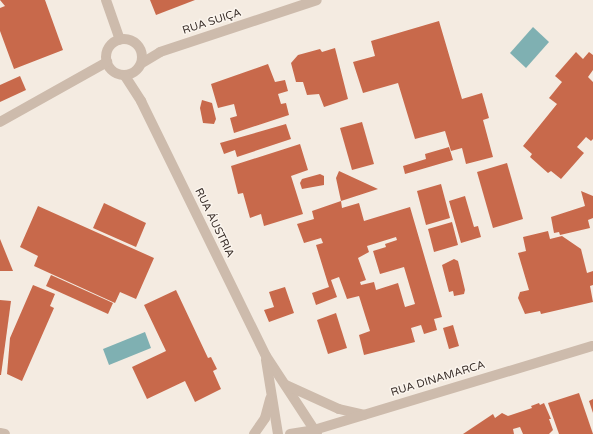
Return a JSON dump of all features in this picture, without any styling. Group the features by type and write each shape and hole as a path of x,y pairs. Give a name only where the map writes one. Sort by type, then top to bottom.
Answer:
{"street":[{"path":"106,0 120,40"},
{"name":"RUA SUIÇA","path":"142,63 160,52 317,0"},
{"path":"0,122 85,75 109,66 129,74 142,63 142,51 136,44 120,40"},
{"path":"109,66 109,48 120,40"},
{"name":"RUA SUIÇA","path":"142,51 160,52"},
{"name":"RUA ÁUSTRIA","path":"129,74 266,356 316,432"},
{"name":"RUA DINAMARCA","path":"290,434 316,432 364,415 593,346"},
{"name":"RUA ÁUSTRIA","path":"266,356 278,434"},
{"path":"285,385 339,409 364,415"},
{"path":"254,434 268,411 271,393"},
{"path":"0,433 6,434"}],"water":[{"path":"533,27 549,42 526,68 510,53"},
{"path":"145,332 151,348 109,365 103,349"}],"building":[{"path":"0,0 45,0 63,50 14,69 0,31 0,8 5,6"},
{"path":"150,0 195,0 156,15"},
{"path":"439,21 462,99 482,93 489,118 483,120 493,157 466,164 462,148 451,151 445,131 415,139 398,83 363,93 353,62 375,56 371,41"},
{"path":"335,48 348,99 324,107 319,94 307,95 303,82 296,82 291,63 298,55 320,49 322,52"},
{"path":"576,52 583,59 589,52 593,55 593,70 588,77 593,82 593,139 591,141 586,137 577,147 584,153 561,179 551,171 548,173 530,157 532,154 523,146 557,104 549,98 562,82 555,76"},
{"path":"268,64 275,82 285,80 288,91 278,94 281,104 286,103 289,115 234,133 230,118 237,116 234,104 218,108 211,84"},
{"path":"20,76 26,90 0,102 0,85"},
{"path":"202,100 212,103 216,119 214,124 203,123 200,108"},
{"path":"362,122 374,164 352,170 340,128"},
{"path":"286,124 291,139 237,157 235,150 224,154 220,143"},
{"path":"300,144 308,170 291,176 303,214 264,226 261,214 250,218 243,193 238,194 231,166"},
{"path":"449,147 453,160 405,174 403,166 426,159 425,154"},
{"path":"507,163 523,219 493,228 477,172"},
{"path":"339,171 378,189 341,201 336,178"},
{"path":"320,174 324,176 324,185 302,189 300,183 302,179"},
{"path":"441,184 450,218 426,225 417,191"},
{"path":"581,191 593,196 593,218 588,220 590,228 560,235 559,232 554,233 551,217 585,206"},
{"path":"465,196 474,227 478,226 481,237 461,243 449,201"},
{"path":"341,201 342,208 359,203 364,221 410,207 442,317 434,319 437,330 424,334 421,325 411,328 415,342 364,355 359,335 370,331 359,296 347,299 339,277 331,280 337,297 316,305 312,293 329,287 316,245 323,243 321,238 304,243 297,224 314,219 312,211","holes":["396,237 397,240 385,244 386,247 373,251 380,274 404,267 415,304 405,307 398,283 376,290 374,282 361,285 360,282 366,280 358,258 369,252 367,246"]},
{"path":"104,203 146,223 136,247 93,228"},
{"path":"38,206 154,258 136,299 120,292 115,303 34,266 38,256 20,247"},
{"path":"452,222 458,245 434,252 428,229"},
{"path":"548,231 550,239 562,236 581,249 587,273 593,271 593,285 590,286 593,302 541,314 540,311 525,314 518,298 520,292 529,290 518,253 526,251 523,237"},
{"path":"0,239 13,271 0,271"},
{"path":"454,259 458,261 465,290 464,294 454,296 453,291 449,292 442,265"},
{"path":"51,275 113,303 108,314 46,286"},
{"path":"33,285 55,294 50,306 54,308 22,381 7,374 10,338"},
{"path":"285,287 294,313 269,322 264,310 274,307 269,292"},
{"path":"176,290 208,358 211,357 217,369 213,371 221,389 195,402 185,381 147,399 132,367 166,351 144,305"},
{"path":"0,300 11,301 1,375 0,375"},
{"path":"336,313 347,348 328,354 317,320"},
{"path":"453,325 459,346 449,349 443,328"},
{"path":"579,393 593,434 559,434 548,403"},
{"path":"593,399 593,413 589,401"},
{"path":"539,403 540,405 544,403 551,419 549,419 553,430 549,434 523,434 520,427 513,429 514,434 463,434 493,414 495,418 502,413 508,416 532,408 531,406"}]}
